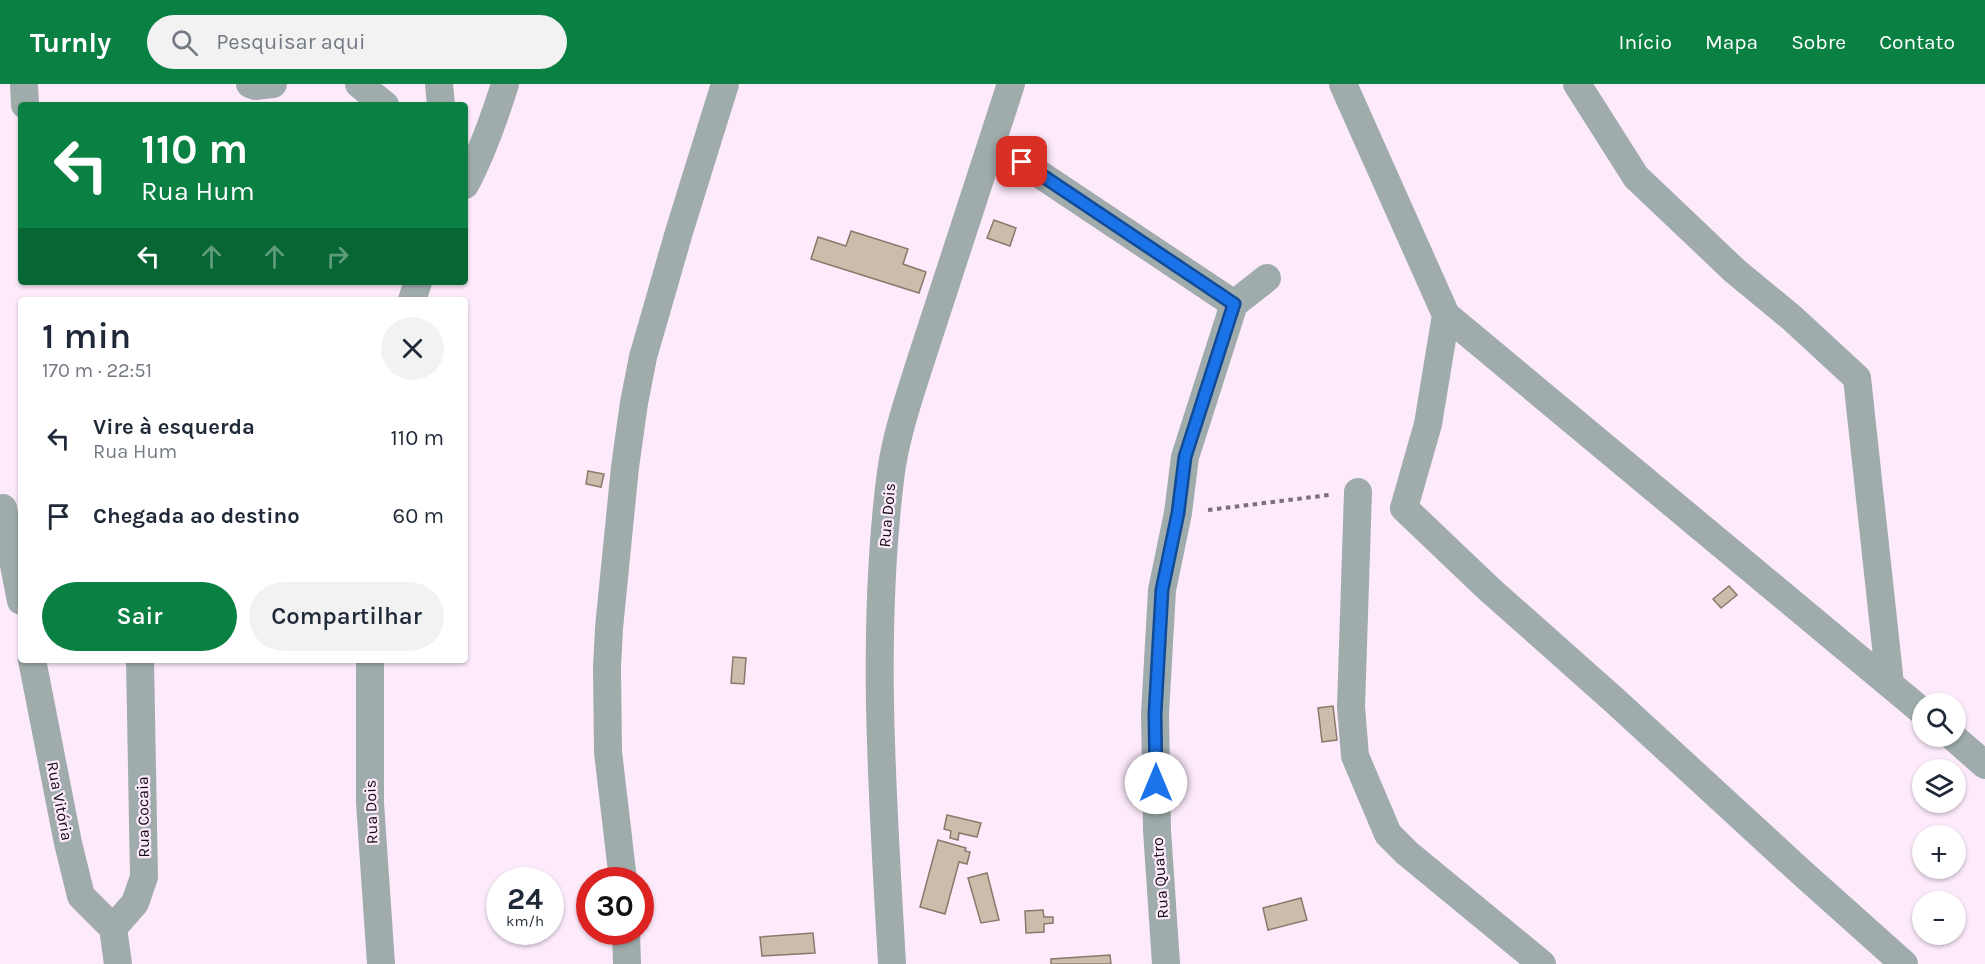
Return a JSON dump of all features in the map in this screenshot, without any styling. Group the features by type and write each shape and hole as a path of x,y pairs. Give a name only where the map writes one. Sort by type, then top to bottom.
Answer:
{"street":[{"path":"24,84 26,102"},
{"path":"250,84 255,86 273,84"},
{"path":"359,84 381,102"},
{"path":"439,84 441,102"},
{"path":"468,179 493,124 505,84"},
{"path":"621,867 608,752 607,668 610,618 633,403 646,346 725,84"},
{"name":"Rua Dois","path":"892,964 883,806 880,663 880,595 891,470 907,404 1011,84"},
{"path":"1343,84 1446,315 1912,703"},
{"path":"1577,84 1636,177 1736,272 1792,318 1857,378 1890,684"},
{"path":"993,143 1234,304 1267,278"},
{"name":"Rua Quatro","path":"1166,964 1157,830 1155,714 1162,590 1178,513 1185,457 1234,304"},
{"path":"1446,315 1428,424 1404,508 1489,589 1904,964"},
{"path":"1358,492 1351,707 1355,756 1388,834 1407,853 1542,964"},
{"path":"3,508 18,586"},
{"name":"Rua Vitória","path":"33,663 68,843 81,896 113,928"},
{"name":"Rua Cocaia","path":"113,928 135,903 144,877 140,663"},
{"name":"Rua Dois","path":"370,663 370,803 381,964"},
{"path":"1965,747 1985,765"},
{"path":"113,928 118,964"},
{"path":"626,945 627,964"}],"path":[{"path":"1178,513 1358,492"}],"building":[{"path":"994,220 1016,228 1010,246 987,238"},
{"path":"851,231 908,249 903,264 926,272 919,293 811,259 818,237 846,246"},
{"path":"588,471 604,474 601,487 586,484"},
{"path":"1729,586 1737,595 1721,608 1713,599"},
{"path":"733,657 746,658 744,684 731,683"},
{"path":"1333,706 1337,740 1322,742 1318,708"},
{"path":"947,815 981,823 977,837 959,833 958,840 950,838 951,831 944,829"},
{"path":"938,840 966,848 965,851 970,852 967,864 959,862 945,914 920,907"},
{"path":"987,873 999,920 981,923 968,878"},
{"path":"1301,898 1307,920 1268,930 1263,908"},
{"path":"1043,910 1044,917 1053,917 1053,923 1044,924 1044,932 1026,933 1025,911"},
{"path":"813,933 815,953 762,956 760,937"},
{"path":"1110,955 1111,964 1051,964 1051,959"}],"route":[{"path":"1022,162 1234,304 1185,457 1178,513 1162,590 1155,714 1156,783"}]}
